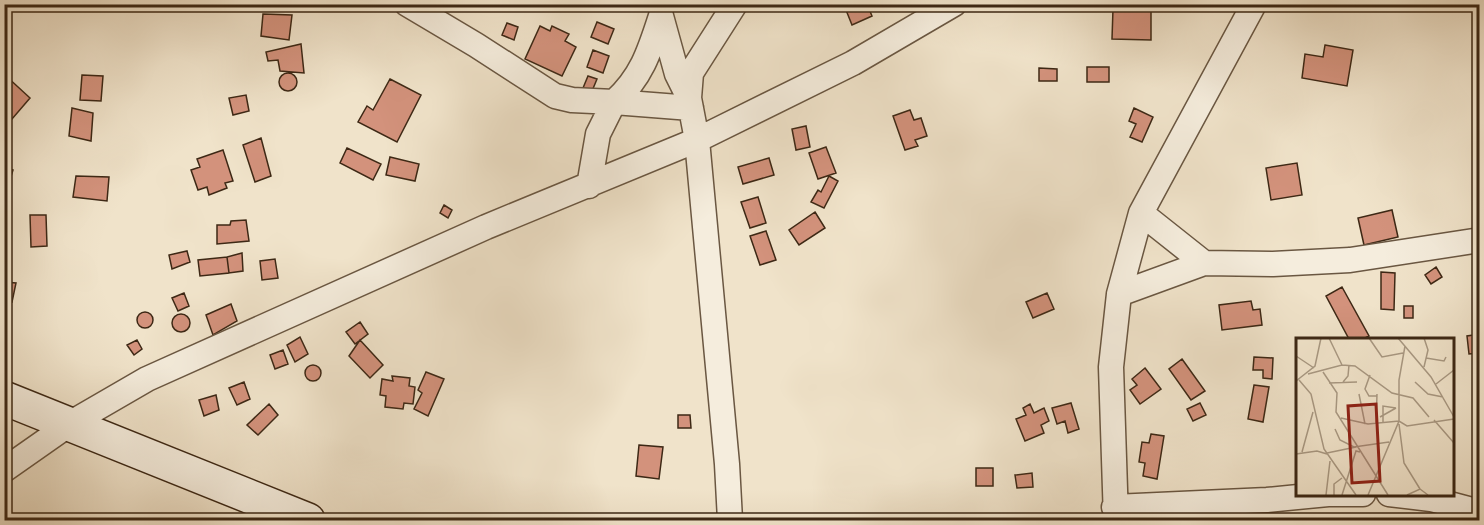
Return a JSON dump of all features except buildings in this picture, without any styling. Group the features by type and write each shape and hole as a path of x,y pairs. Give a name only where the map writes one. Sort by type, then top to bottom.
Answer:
{"street":[{"path":"407,4 555,96 572,100 690,103"},
{"path":"730,520 727,464 697,140 690,103 691,73 735,4"},
{"path":"4,470 71,423 147,379 476,232 697,140 854,63 954,4"},
{"path":"1254,4 1141,213 1119,294 1111,368 1115,514 1214,512 1267,500 1318,495"},
{"path":"589,186 598,134 614,102 630,87 639,73 651,49 661,10"},
{"path":"661,10 677,74 690,103"},
{"path":"1141,213 1204,263"},
{"path":"1119,294 1204,263 1273,264 1350,260 1479,240"},
{"path":"4,398 308,520"},
{"path":"1397,495 1431,499 1479,512"}]}
